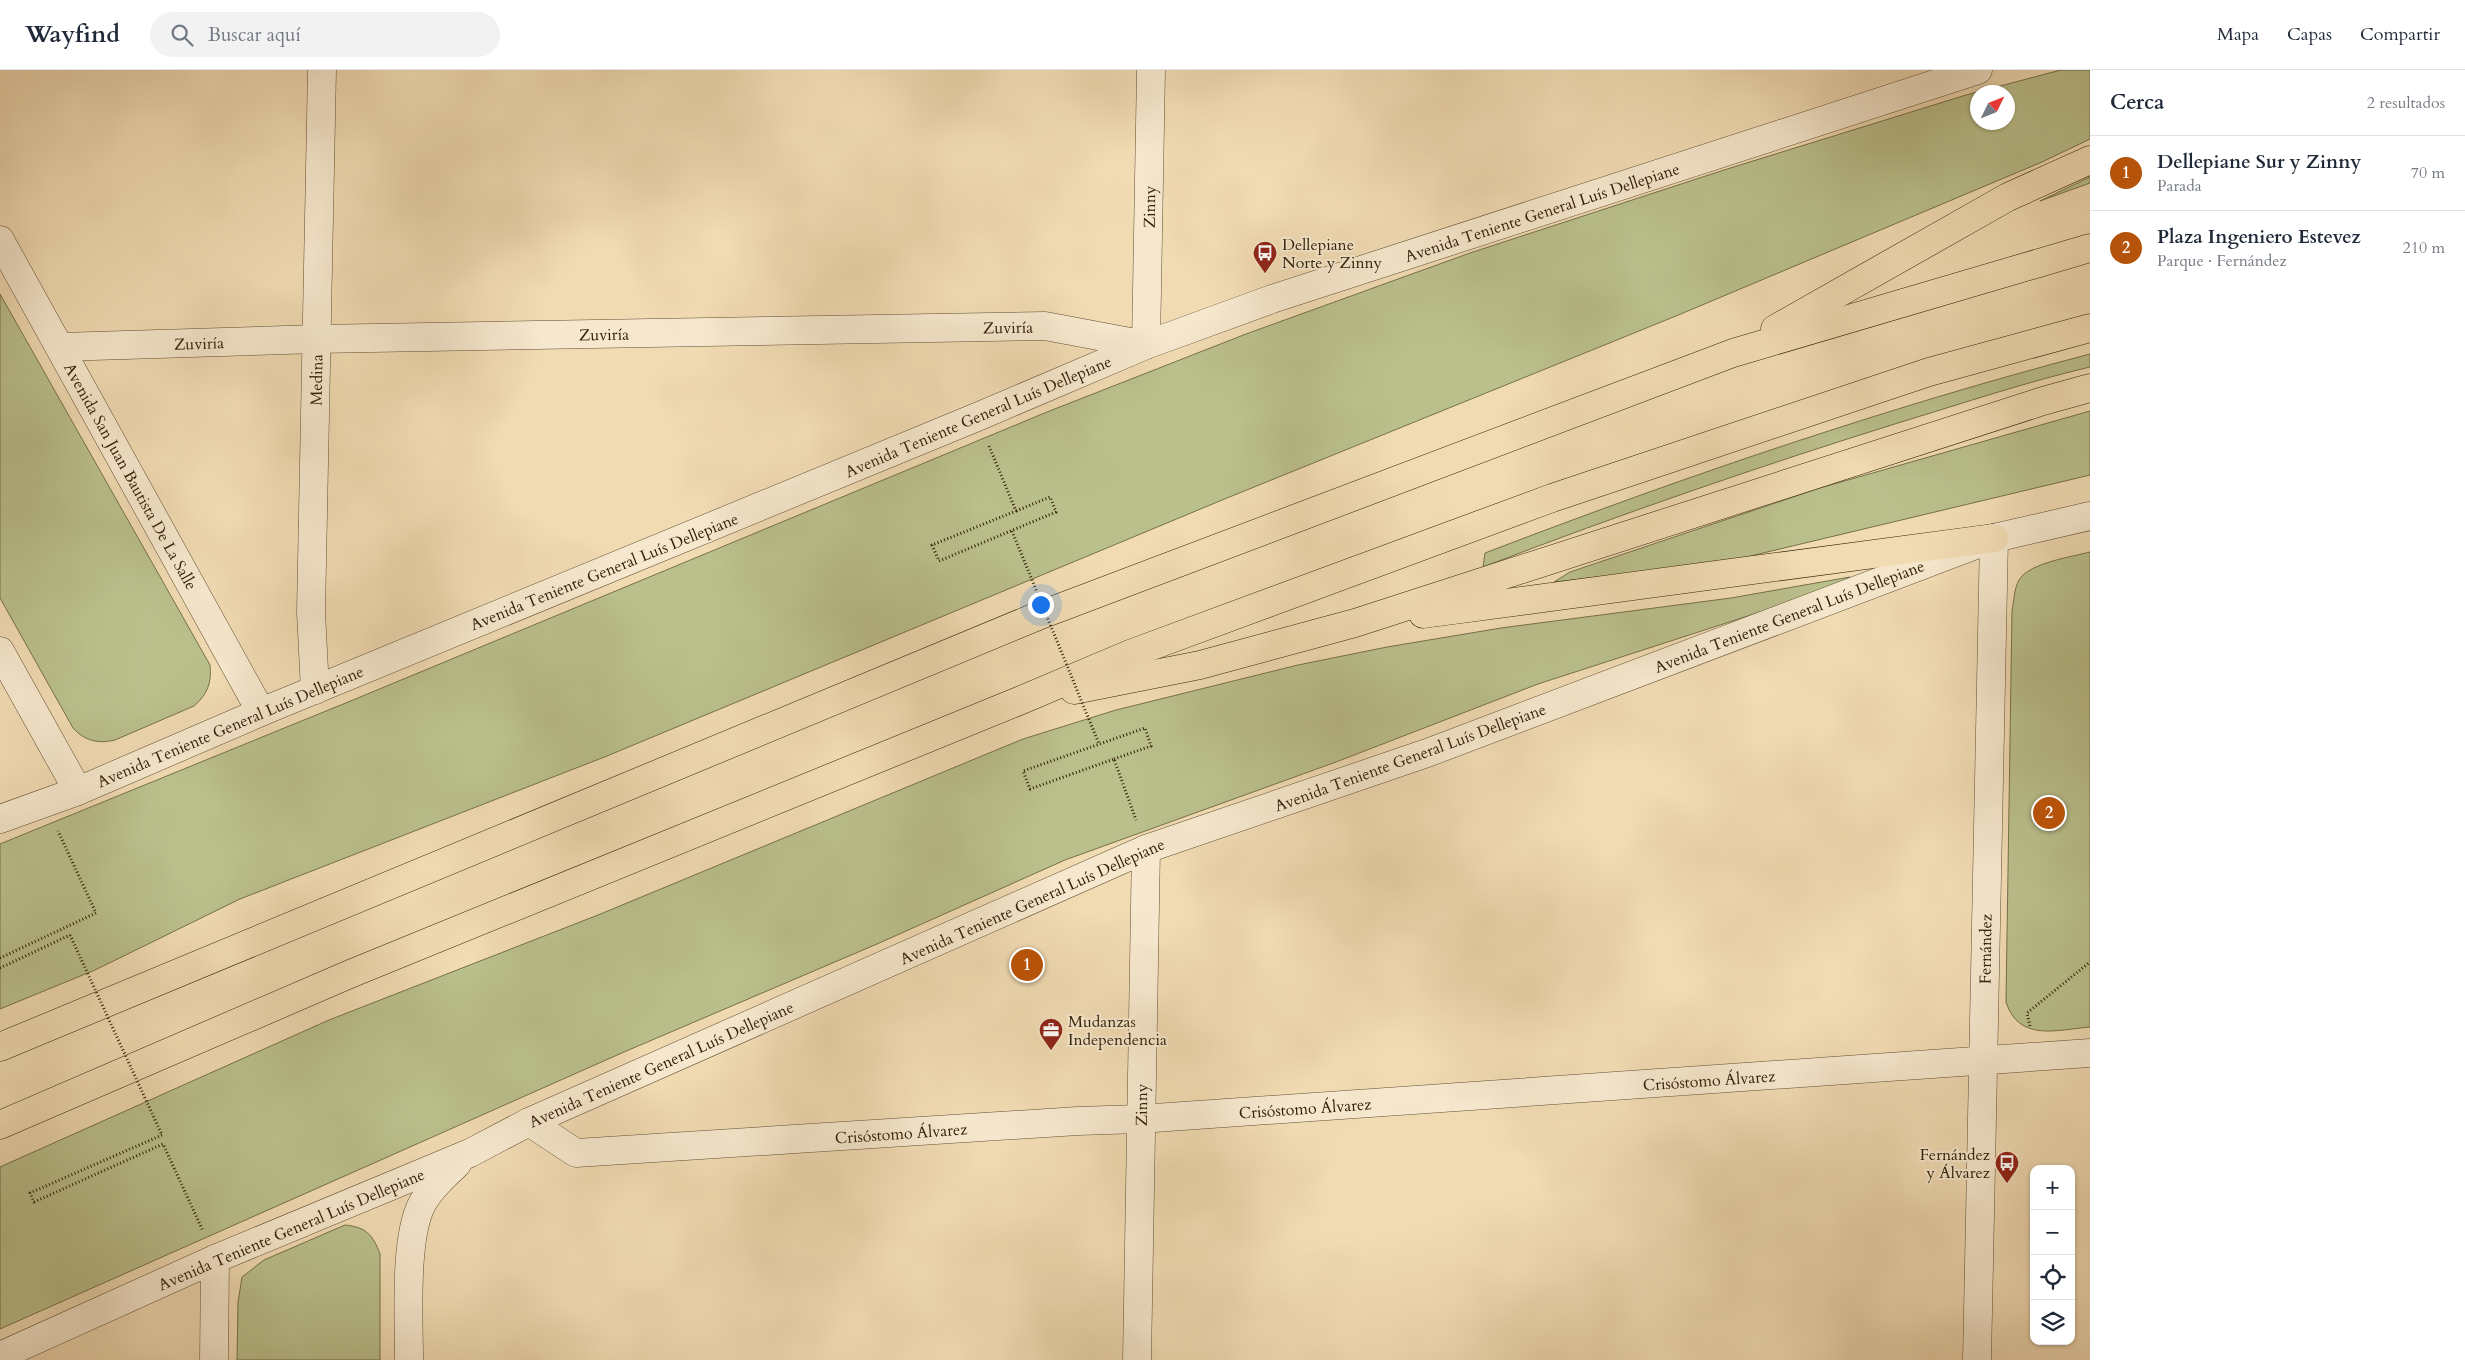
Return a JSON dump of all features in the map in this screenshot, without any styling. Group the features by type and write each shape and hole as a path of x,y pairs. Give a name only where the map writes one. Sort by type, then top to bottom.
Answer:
{"highway":[{"path":"1732,353 2008,197 2090,160"},
{"path":"0,1047 1038,616 1732,353 2090,248"},
{"path":"0,1125 350,974 1130,654 1552,498 1929,372 2090,328"},
{"path":"1019,701 1200,665 1355,623 2005,413 2090,388"},
{"path":"1355,623 1994,538"}],"street":[{"name":"Medina","path":"314,690 311,612 322,70"},
{"name":"Zinny","path":"1146,344 1151,70"},
{"name":"Avenida Teniente General Luís Dellepiane","path":"0,820 44,802 78,791 314,690 977,418 1146,344 1282,296 1978,70"},
{"name":"Avenida San Juan Bautista De La Salle","path":"0,240 261,712"},
{"name":"Zuviría","path":"60,347 317,339 1045,326 1146,344"},
{"name":"Avenida Teniente General Luís Dellepiane","path":"0,1356 215,1259 470,1153 529,1122 1146,849 1427,753 1994,538 2090,516"},
{"name":"Fernández","path":"1978,1360 1982,1061 1994,538"},
{"path":"0,651 78,791"},
{"name":"Zinny","path":"1137,1360 1146,849"},
{"name":"Crisóstomo Álvarez","path":"529,1122 576,1153 1078,1121 1140,1120 2090,1053"},
{"path":"409,1360 409,1276 414,1226 422,1205 434,1187 470,1153"},
{"path":"214,1360 215,1259"}],"path":[{"path":"977,418 1016,511"},
{"path":"1050,497 1056,512 939,561 932,545 1016,511 1050,497"},
{"path":"1012,531 1099,744"},
{"path":"1145,728 1151,746 1030,789 1023,771 1099,744 1145,728"},
{"path":"1114,759 1146,849"},
{"path":"0,958 96,913 44,802"},
{"path":"0,968 70,935 162,1135 30,1194 34,1202 163,1144 215,1259"},
{"path":"2036,1056 2027,1013 2090,962"}],"green space":[{"path":"2061,70 2090,70 2090,139 2042,162 1676,316 1227,498 607,756 240,899 95,970 0,1009 0,844 353,700 1047,412 1246,334 1470,253 1724,170 1970,94 1970,130 2015,130 2015,85 2004,85"},
{"path":"2090,177 2090,183 2040,201"},
{"path":"0,294 210,665 208,688 194,706 115,740 103,742 87,739 73,728 0,598"},
{"path":"2090,354 2090,367 1995,393 1796,456 1639,509 1483,567 1485,553 1634,497 1785,445 1937,397"},
{"path":"2090,411 2090,475 1717,564 1554,582 1570,572 1820,488"},
{"path":"2090,552 2090,1027 2040,1031 2020,1023 2012,1015 2006,1002 2012,611 2016,587 2024,574 2041,565"},
{"path":"1850,577 1831,589 1538,684 1336,762 1065,860 877,944 624,1052 0,1329 0,1167 329,1020 598,915 1023,739 1116,710 1298,665 1387,647 1501,628 1731,598"},
{"path":"345,1225 368,1233 375,1242 380,1254 380,1360 237,1360 238,1302 242,1277 264,1260"}],"place":[{"name":"Dellepiane Norte y Zinny","path":"1265,274"},
{"name":"Plaza Ingeniero Estevez","path":"2049,813"},
{"name":"Dellepiane Sur y Zinny","path":"1027,965"},
{"name":"Mudanzas Independencia","path":"1051,1051"},
{"name":"Fernández y Álvarez","path":"2007,1184"}]}
